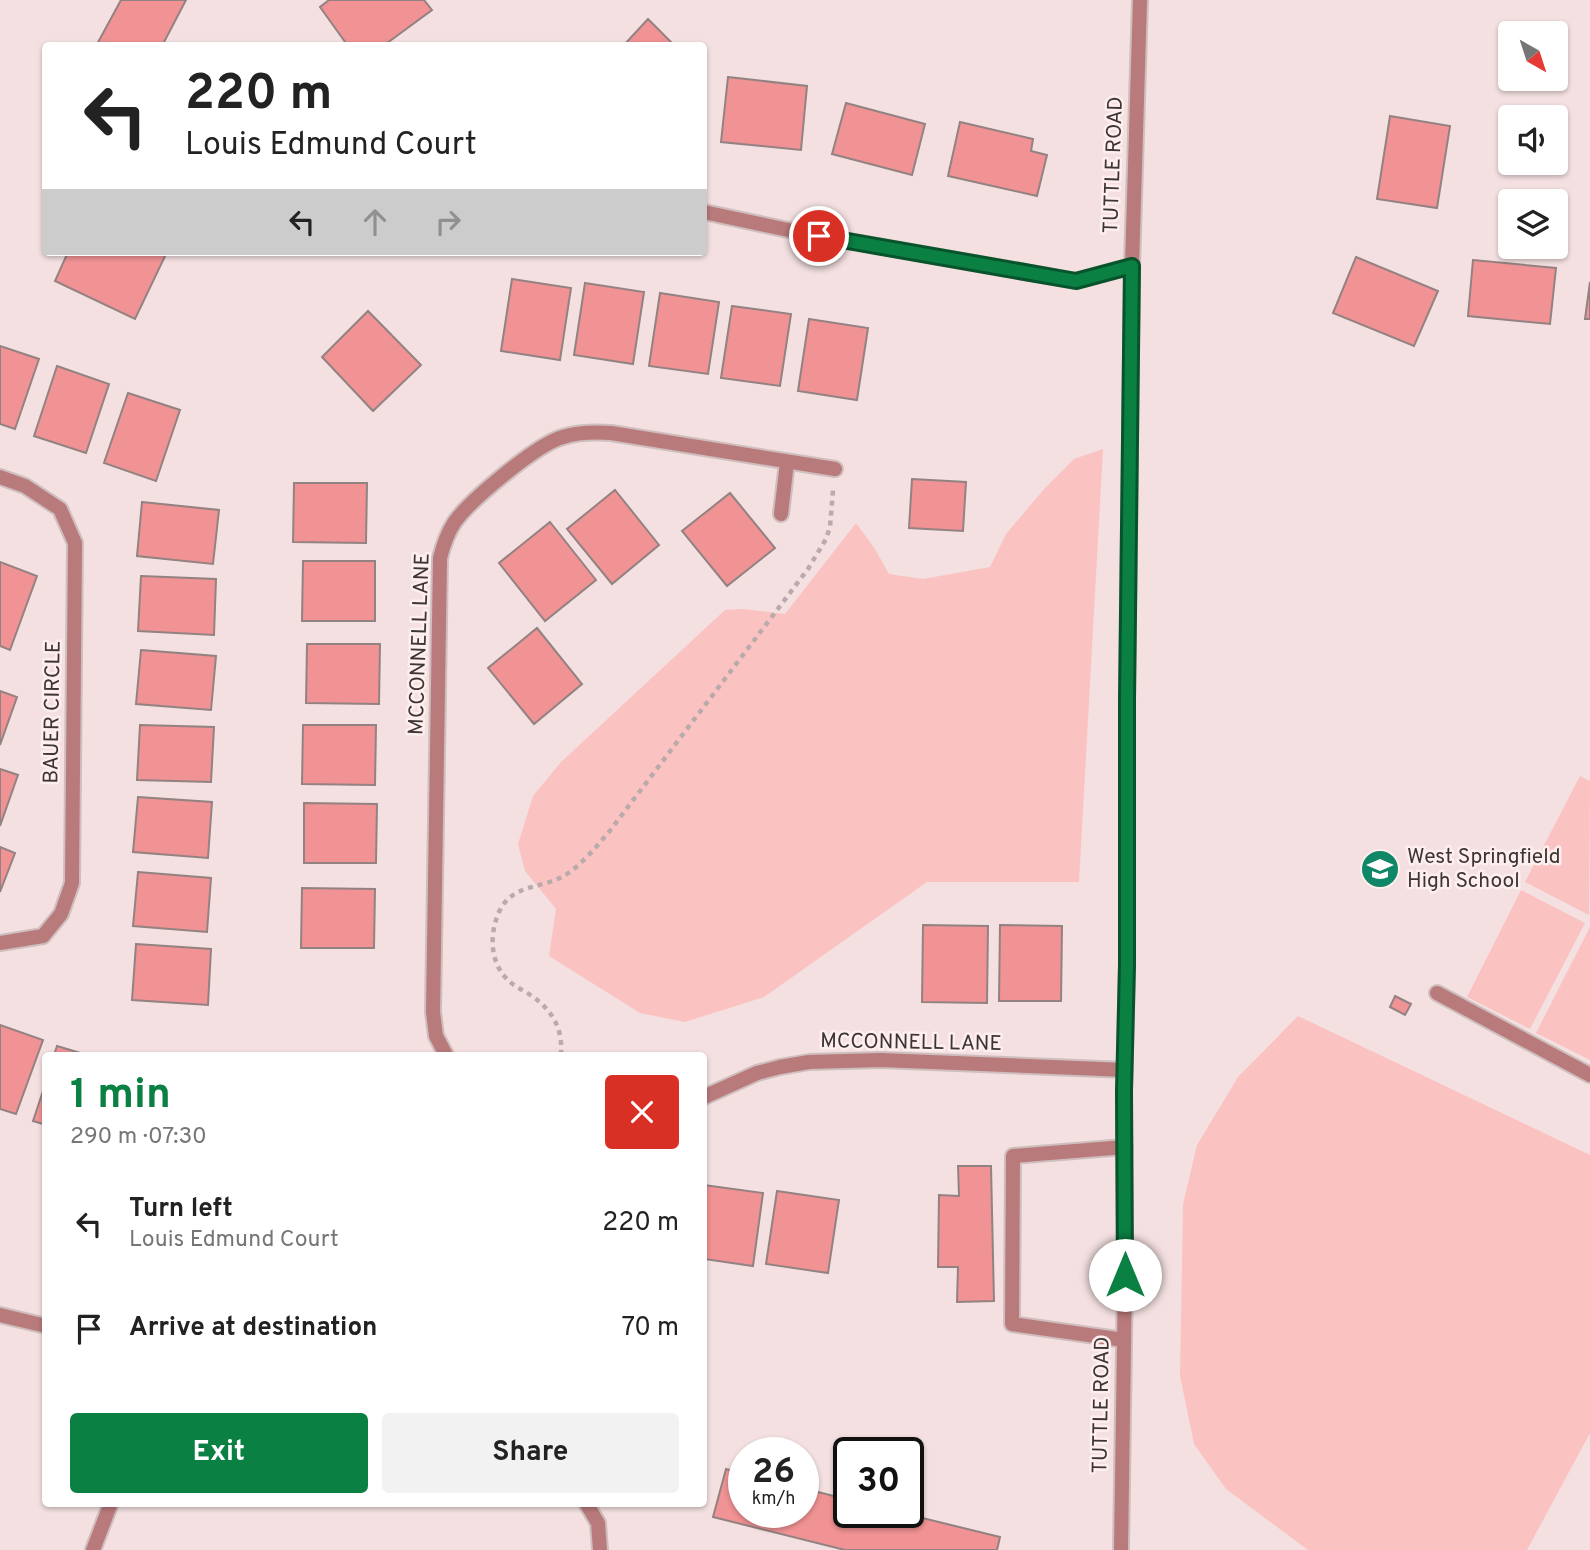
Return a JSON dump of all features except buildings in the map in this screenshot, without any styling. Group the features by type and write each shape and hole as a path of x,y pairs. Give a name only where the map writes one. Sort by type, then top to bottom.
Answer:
{"street":[{"name":"TUTTLE ROAD","path":"1121,1550 1132,266 1140,0"},
{"path":"707,213 793,231 1076,281 1132,266"},
{"name":"MCCONNELL LANE","path":"444,1052 436,1035 433,1013 439,599 440,558 454,523 478,498 535,451 549,442 580,433 611,433 835,469"},
{"path":"781,514 787,462"},
{"name":"BAUER CIRCLE","path":"0,477 25,486 60,509 75,542 72,883 61,915 43,936 0,943"},
{"path":"1437,993 1590,1075"},
{"name":"MCCONNELL LANE","path":"707,1096 757,1073 809,1062 881,1060 1125,1070"},
{"path":"1124,1340 1012,1324 1012,1310 1013,1156 1125,1147"},
{"path":"0,1315 42,1325"},
{"path":"93,1550 109,1507"},
{"path":"588,1507 598,1523 600,1550"}],"path":[{"path":"561,1052 560,1032 552,1015 500,970 492,944 497,917 509,898 517,892 558,879 598,846 808,569 830,527 835,469"}],"shaded area":[{"path":"1103,449 1079,882 927,882 764,997 685,1022 640,1013 549,956 556,909 525,871 518,844 533,796 561,762 725,610 743,609 785,614 856,523 889,574 923,579 990,567 1006,534 1045,488 1074,459"},
{"path":"1580,776 1590,781 1589,915 1525,882"},
{"path":"1521,890 1585,923 1530,1029 1467,997"},
{"path":"1590,927 1590,1060 1536,1033"},
{"path":"1298,1016 1590,1155 1590,1433 1527,1550 1308,1550 1226,1489 1194,1444 1180,1376 1183,1204 1197,1145 1238,1077"}],"place":[{"name":"West Springfield High School","path":"1380,869"}],"route":[{"path":"819,236 1076,281 1132,266 1124,1091 1125,1275"}]}
